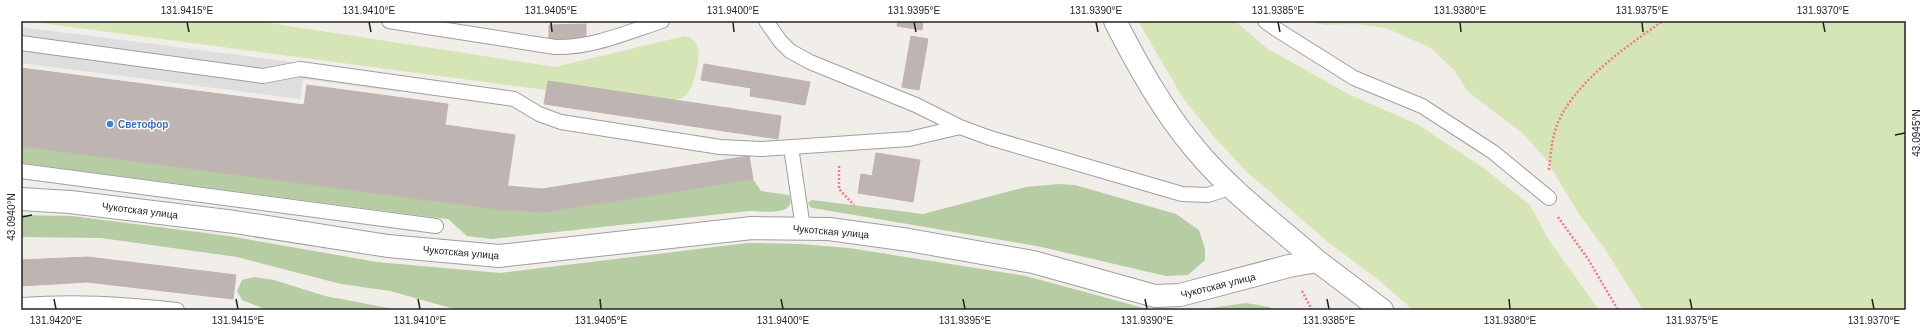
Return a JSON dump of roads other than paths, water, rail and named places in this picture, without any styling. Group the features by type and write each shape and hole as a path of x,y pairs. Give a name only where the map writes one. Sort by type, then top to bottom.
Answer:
{"street":[{"path":"1115,21 1166,112 1196,151 1232,187 1318,261 1377,308"},
{"name":"Чукотская улица","path":"21,199 70,202 235,222 388,246 499,256 752,228 803,228 849,231 910,240 1033,262 1155,296 1180,295 1289,266 1318,261"}],"lane":[{"path":"388,21 556,47 572,47 601,41 662,21"},
{"path":"766,21 790,52 916,105 960,127 990,138 1182,194 1208,195 1232,187"},
{"path":"1266,21 1276,29 1354,78 1422,106 1493,152 1549,198"},
{"path":"21,43 263,76 300,69 514,99 539,114 561,122 713,146 761,150 909,139 960,127"},
{"path":"791,147 803,228"},
{"path":"21,171 436,226"},
{"path":"21,305 60,302 108,303 177,310"}],"place":[{"name":"Светофор","path":"110,124"}]}
